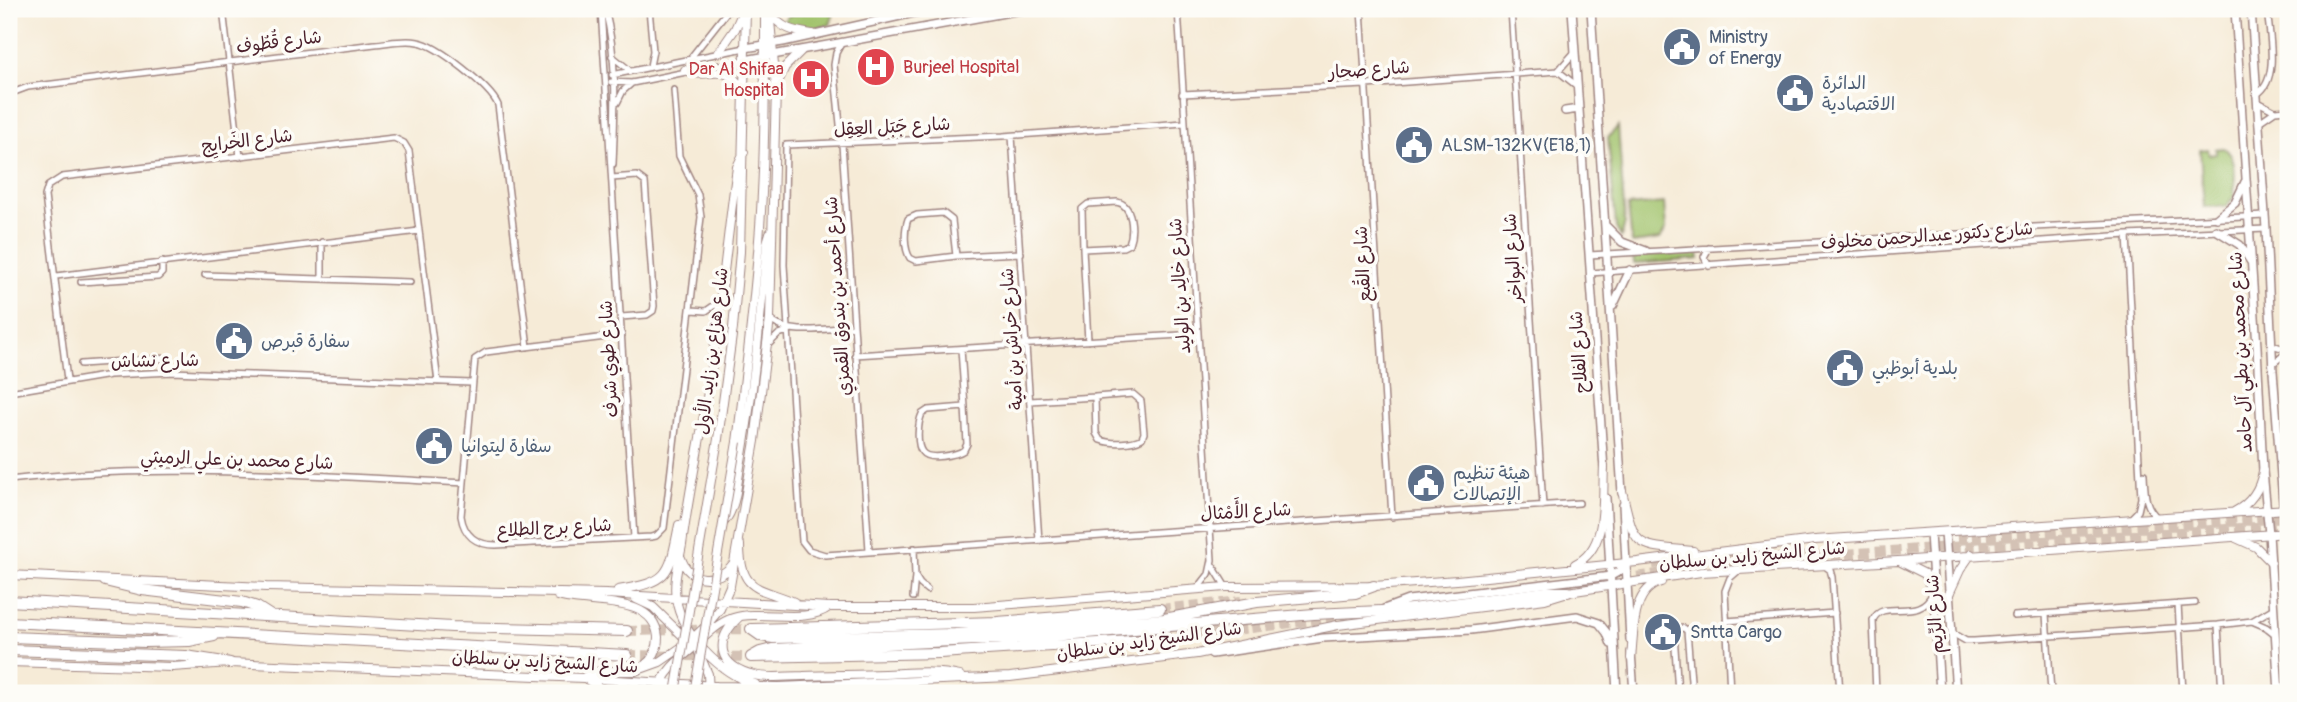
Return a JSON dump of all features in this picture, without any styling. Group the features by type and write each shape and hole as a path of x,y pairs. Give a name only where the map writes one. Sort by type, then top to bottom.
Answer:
{"highway":[{"path":"105,580 142,590 242,602 271,616"},
{"name":"شارع الشيخ زايد بن سلطان","path":"1160,608 997,622 751,629 761,636 774,638 955,634 1164,619 1257,602 1355,593 1374,586"},
{"path":"1382,611 1546,592 1568,592"},
{"name":"شارع الشيخ زايد بن سلطان","path":"9,601 452,626 627,631"},
{"name":"شارع الشيخ زايد بن سلطان","path":"1162,639 954,652 751,657 772,649 1040,637 1294,615 1382,611"},
{"name":"شارع الشيخ زايد بن سلطان","path":"9,622 627,655"},
{"path":"9,637 167,642 200,639 220,633"},
{"path":"9,650 186,656 230,663"}],"main road":[{"name":"شارع هزاع بن زايد الأول","path":"675,693 718,439 733,328 740,252 744,152 745,9"},
{"path":"719,52 745,9"},
{"path":"746,48 932,9"},
{"path":"745,60 1027,9"},
{"name":"شارع الفلاح","path":"1572,9 1618,693"},
{"name":"شارع الفلاح","path":"1591,9 1634,693"},
{"name":"شارع محمد بن بطي آل حامد","path":"2235,9 2279,693"},
{"name":"شارع محمد بن بطي آل حامد","path":"2251,9 2288,567"},
{"path":"768,10 790,31 813,33"},
{"path":"657,693 660,683 725,600 730,586 755,441 770,318 776,88 774,56 769,44 768,10"},
{"name":"شارع هزاع بن زايد الأول","path":"694,693 740,442 762,196 764,57 769,44"},
{"path":"776,88 785,67 801,51"},
{"path":"685,71 697,74 723,72 736,80 744,91"},
{"path":"1565,111 1579,109"},
{"path":"2243,126 2259,124"},
{"path":"709,690 705,665 676,598 688,499 706,404 737,167 744,152"},
{"path":"2217,218 2235,203 2246,178"},
{"path":"1606,226 1622,242 1646,251"},
{"path":"740,442 756,361 767,243 772,228"},
{"path":"2216,230 2240,245 2252,265"},
{"path":"1611,314 1616,296 1630,270"},
{"path":"1566,568 1583,560 1597,543 1604,466"},
{"path":"2231,513 2252,499 2259,487 2263,471"},
{"path":"2282,476 2288,486"},
{"path":"1622,491 1631,526 1639,542 1658,548 1706,552"},
{"path":"606,594 650,584 662,577 672,559 688,499"},
{"name":"شارع الشيخ زايد بن سلطان","path":"9,575 266,587 606,594 829,607 974,607 1226,587 1374,586 1457,580 1815,540 2286,509"},
{"path":"741,523 741,563 748,580 764,593 800,605"},
{"name":"شارع الرِّيم","path":"1945,532 1956,693"},
{"name":"شارع الرِّيم","path":"1930,533 1940,693"},
{"name":"شارع الشيخ زايد بن سلطان","path":"9,662 172,667 230,663 583,678 660,683 709,690 1010,677 1197,654 1318,628 1545,599 1568,592 1701,572 1898,561 2287,533"},
{"path":"2233,537 2256,547 2271,562"},
{"path":"1950,594 1960,570 1971,554"},
{"path":"680,555 688,571 703,579 721,576 733,563"},
{"path":"1898,561 1925,574 1933,592"},
{"path":"1382,611 1408,600 1611,576 1620,571 1626,563"},
{"path":"1631,658 1636,615 1644,591 1655,584 1701,572"},
{"path":"1932,579 1941,574 1948,579"},
{"path":"550,593 575,601 632,606 646,614 657,631 656,648 648,663 635,671"},
{"path":"606,594 649,604 733,676 755,684 779,687"},
{"path":"583,678 600,671 635,671 660,662 719,625 739,617 811,615 829,607"},
{"path":"1197,654 1241,652 1323,638 1478,629 1577,616 1595,621 1605,629 1615,662"},
{"path":"739,617 722,638 723,652 736,667 753,675 942,672 974,678"},
{"path":"583,678 608,693"},
{"path":"760,693 779,687"}],"street":[{"path":"223,9 240,156"},
{"name":"شارع طوي شرف","path":"603,9 614,83 612,178"},
{"name":"شارع طوي شرف","path":"603,9 634,538"},
{"path":"649,9 653,51 650,66"},
{"path":"689,58 704,44 729,9"},
{"name":"شارع خالِد بن الوليد","path":"1178,9 1209,527 1215,572 1226,587"},
{"name":"شارع القُبع","path":"1361,9 1392,517"},
{"name":"شارع البواخر","path":"1511,9 1543,506"},
{"path":"2267,9 2272,73 2266,88 2257,98 2274,111"},
{"name":"شارع قُطُوف","path":"9,93 28,87 374,44 416,41 432,47 486,88 499,110 527,347"},
{"name":"شارع أحمد بن بندوق القمزي","path":"842,42 834,65 842,144 869,550"},
{"path":"745,60 632,83 606,80 613,74 746,48"},
{"path":"653,51 666,63"},
{"path":"1575,52 1558,71 1577,86"},
{"path":"612,56 620,65 631,70"},
{"name":"شارع صحار","path":"1182,94 1366,85 1558,71"},
{"path":"615,106 623,90 632,83"},
{"name":"شارع برج الطلاع","path":"622,335 481,353 473,364 464,483 463,525 472,539 479,543 496,545 634,538 656,536 664,528 701,217 698,195 680,156 674,90"},
{"path":"2259,124 2274,111 2288,110"},
{"name":"شارع جَبَل العِقِل","path":"790,330 784,265 786,145 1012,136 1184,123"},
{"name":"شارع خراش بن أمية","path":"1012,136 1039,541"},
{"name":"شارع الخَرايِج","path":"67,380 45,196 48,186 62,177 389,139 399,140 410,151 438,382"},
{"path":"612,178 637,176 645,182 654,306 649,314 621,317"},
{"path":"1083,249 1123,247 1129,244 1132,229 1127,205 1118,202 1085,206 1081,213 1088,341"},
{"path":"956,256 953,223 949,215 917,215 908,219 907,249 910,258 916,261 1021,253"},
{"name":"شارع دكتور عبدالرحمن مخلوف","path":"1588,256 2265,216"},
{"name":"شارع دكتور عبدالرحمن مخلوف","path":"1590,273 2127,235 2266,229"},
{"path":"56,276 419,230"},
{"path":"2127,235 2141,498 2138,510 2129,519"},
{"path":"322,242 322,279"},
{"path":"1709,266 1704,255 1712,247"},
{"path":"81,282 158,277 162,273 162,262"},
{"path":"107,280 108,269"},
{"path":"205,275 410,282"},
{"path":"692,310 706,311 719,302"},
{"path":"706,311 717,326"},
{"path":"770,318 776,325 790,330 853,327"},
{"path":"767,347 774,338 790,330"},
{"name":"شارع الأَمْثال","path":"790,330 802,541 808,550 819,555 1579,503"},
{"path":"855,355 1197,334"},
{"path":"2272,345 2288,351 2273,364"},
{"path":"961,349 965,407 967,444 964,450 956,454 923,454 920,449 919,425 922,414 928,410 965,407"},
{"path":"82,364 169,358"},
{"path":"124,361 125,374"},
{"name":"شارع نشاش","path":"9,391 67,380 172,372 471,383"},
{"path":"1031,401 1133,394 1139,398 1144,429 1142,438 1134,442 1100,440 1094,397"},
{"name":"شارع محمد بن علي الرميثي","path":"9,480 52,474 135,471 464,483"},
{"path":"2144,474 2148,507 2158,518"},
{"path":"913,597 914,548"},
{"path":"1195,589 1209,575 1212,561"},
{"path":"1823,564 1831,573 1840,693"},
{"path":"1730,693 1725,606 1727,584 1740,569"},
{"path":"915,576 927,590"},
{"path":"1876,693 1874,617 1881,611 1920,608 1933,592"},
{"path":"2014,616 2195,603"},
{"path":"2178,604 2183,693"},
{"path":"1952,633 1966,641 2218,625 2252,621 2274,608"},
{"path":"1726,621 1835,613"},
{"path":"2046,614 2051,693"},
{"path":"2252,621 2275,634"},
{"path":"2218,625 2222,693"},
{"path":"1678,693 1674,631 1684,628 1687,631 1692,693"},
{"path":"1953,652 1966,641"}],"green space":[{"path":"835,9 830,25 804,31 782,23 789,15"},
{"path":"1618,126 1625,223 1621,237 1616,228 1608,138"},
{"path":"2224,148 2229,152 2234,164 2234,197 2226,206 2204,207 2200,150 2208,149 2209,155 2216,154 2216,149"},
{"path":"1664,203 1666,229 1660,239 1632,243 1628,206"},
{"path":"1698,253 1699,259 1634,264 1633,255"}],"tunnel":[{"path":"1957,540 2288,518"},
{"path":"1548,589 1766,559 2288,525"},
{"path":"1653,564 1764,553"},
{"path":"1160,609 1241,601"},
{"path":"1162,639 1349,616"},
{"path":"627,631 751,629"},
{"path":"627,655 751,657"}],"place":[{"name":"Ministry of Energy","path":"1682,47"},
{"name":"Burjeel Hospital","path":"876,67"},
{"name":"Dar Al Shifaa Hospital","path":"811,79"},
{"name":"الدائرة الاقتصادية","path":"1795,93"},
{"name":"ALSM-132KV(E18,1)","path":"1414,145"},
{"name":"سفارة قبرص","path":"234,341"},
{"name":"بلدية أبوظبي","path":"1845,368"},
{"name":"سفارة ليتوانيا","path":"434,446"},
{"name":"هيئة تنظيم الإتصالات","path":"1426,483"},
{"name":"Sntta Cargo","path":"1663,632"}]}
